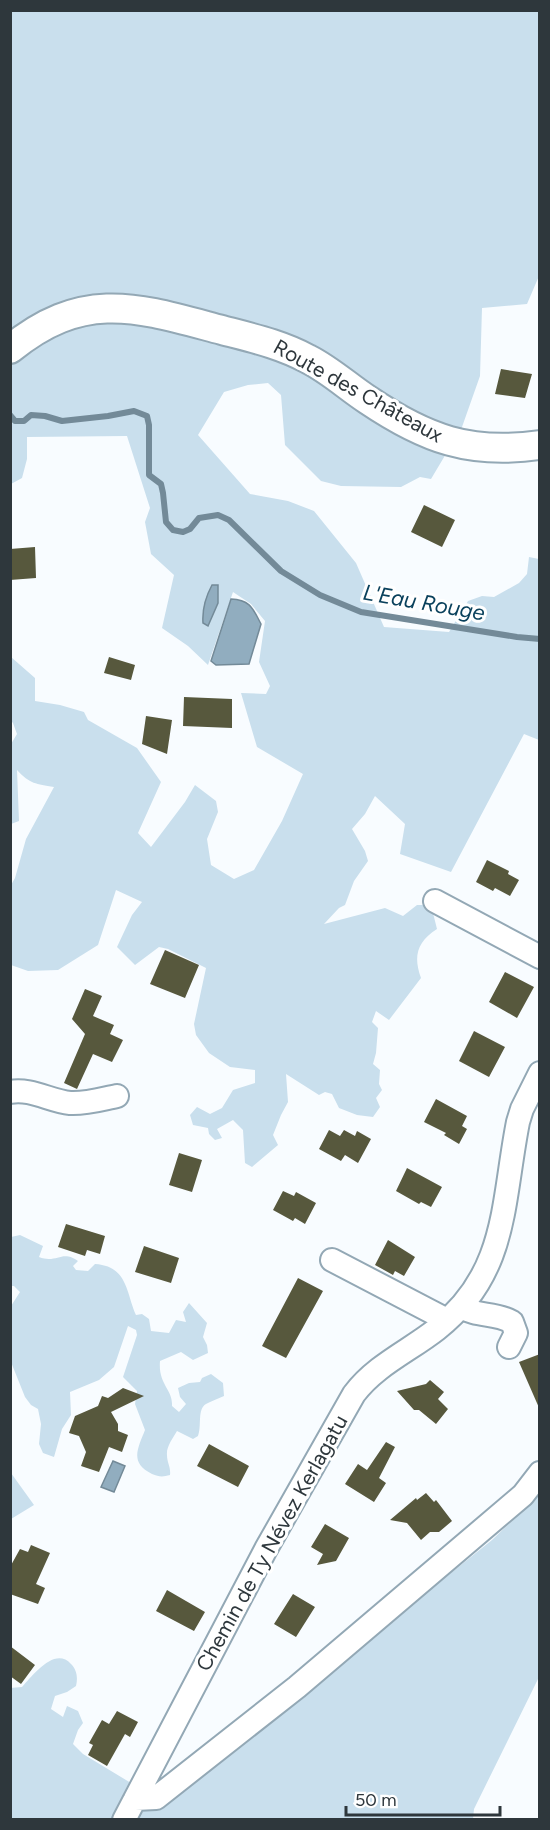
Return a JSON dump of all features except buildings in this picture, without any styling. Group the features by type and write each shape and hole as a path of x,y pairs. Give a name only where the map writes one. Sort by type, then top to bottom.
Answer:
{"street":[{"name":"Route des Châteaux","path":"10,349 41,328 80,312 114,307 135,309 178,318 284,347 323,368 392,415 441,440 492,449 540,445"},
{"path":"435,901 540,957"},
{"name":"Chemin de Ty Névez Kerlagatu","path":"124,1820 266,1549 354,1394 379,1368 424,1338 454,1314 481,1279 495,1251 502,1223 518,1122 540,1073"},
{"path":"10,1092 23,1091 71,1103 117,1096"},
{"path":"332,1260 454,1314 496,1316 512,1322 516,1333 509,1347"},
{"path":"135,1799 156,1798 297,1687 523,1496 540,1473"}],"shaded area":[{"path":"11,11 539,11 539,276 527,304 482,308 480,376 462,427 431,479 420,477 401,487 341,486 321,481 285,445 281,395 268,383 248,385 224,392 198,435 250,494 288,501 314,511 356,563 384,627 449,632 468,601 482,596 494,597 519,583 527,574 529,557 539,559 539,740 524,734 451,872 400,854 405,824 375,796 365,814 352,829 368,861 354,881 345,905 339,908 324,924 385,908 403,916 417,905 431,905 437,929 425,939 418,950 417,963 421,978 389,1020 376,1011 372,1022 378,1028 373,1064 380,1070 379,1084 382,1090 376,1098 380,1107 373,1117 357,1115 339,1108 332,1094 325,1092 319,1095 286,1074 288,1102 273,1135 278,1145 252,1167 245,1163 243,1130 233,1120 217,1129 222,1138 215,1140 209,1134 208,1128 193,1125 190,1115 197,1107 210,1114 222,1108 233,1090 255,1083 255,1070 230,1067 209,1053 196,1035 194,1024 206,968 168,949 159,947 135,965 117,947 132,915 142,902 116,890 98,945 58,970 28,971 11,965 11,885 26,839 54,787 34,783 17,770 19,821 11,824 11,744 17,734 11,721 10,653 11,657 35,678 35,701 84,712 88,720 137,748 161,782 138,833 151,847 195,785 216,801 218,812 207,839 211,865 234,879 254,870 282,821 303,774 257,747 241,693 266,694 270,686 259,662 265,621 251,604 233,592 208,665 188,646 162,628 174,575 151,554 145,522 150,508 127,436 27,437 27,459 22,478 11,484"},
{"path":"212,585 218,585 218,603 208,626 203,623 203,613"},
{"path":"231,599 247,603 261,624 249,664 216,665 211,661"},
{"path":"20,1235 43,1246 39,1257 50,1259 68,1256 78,1261 73,1266 76,1270 88,1271 95,1264 114,1270 124,1282 136,1315 142,1314 149,1319 151,1331 169,1333 176,1320 186,1322 183,1312 189,1303 207,1323 203,1337 208,1353 193,1360 181,1352 160,1361 161,1376 172,1400 172,1406 179,1412 186,1404 180,1397 178,1388 189,1383 200,1382 202,1378 211,1374 223,1383 224,1396 203,1406 198,1436 193,1439 177,1431 167,1452 170,1475 152,1474 140,1465 138,1460 138,1449 145,1430 135,1404 137,1391 123,1377 137,1335 136,1330 128,1326 114,1367 99,1380 70,1392 71,1415 62,1429 54,1457 43,1453 39,1444 41,1424 38,1409 31,1405 25,1397 11,1362 11,1306 20,1292 11,1286 11,1237"},
{"path":"113,1461 125,1466 114,1492 101,1487"},
{"path":"10,1473 34,1505 11,1519"},
{"path":"539,1495 539,1677 474,1809 473,1819 11,1819 10,1688 22,1687 51,1660 65,1659 76,1671 76,1686 55,1696 51,1709 63,1717 67,1706 78,1711 83,1723 73,1744 83,1754 164,1803 492,1540"}],"waterway":[{"name":"L'Eau Rouge","path":"10,415 15,421 24,421 31,415 62,421 134,411 147,416 149,475 161,484 166,522 173,530 183,532 190,529 199,518 218,515 229,520 281,571 320,595 361,612 540,639"}]}
